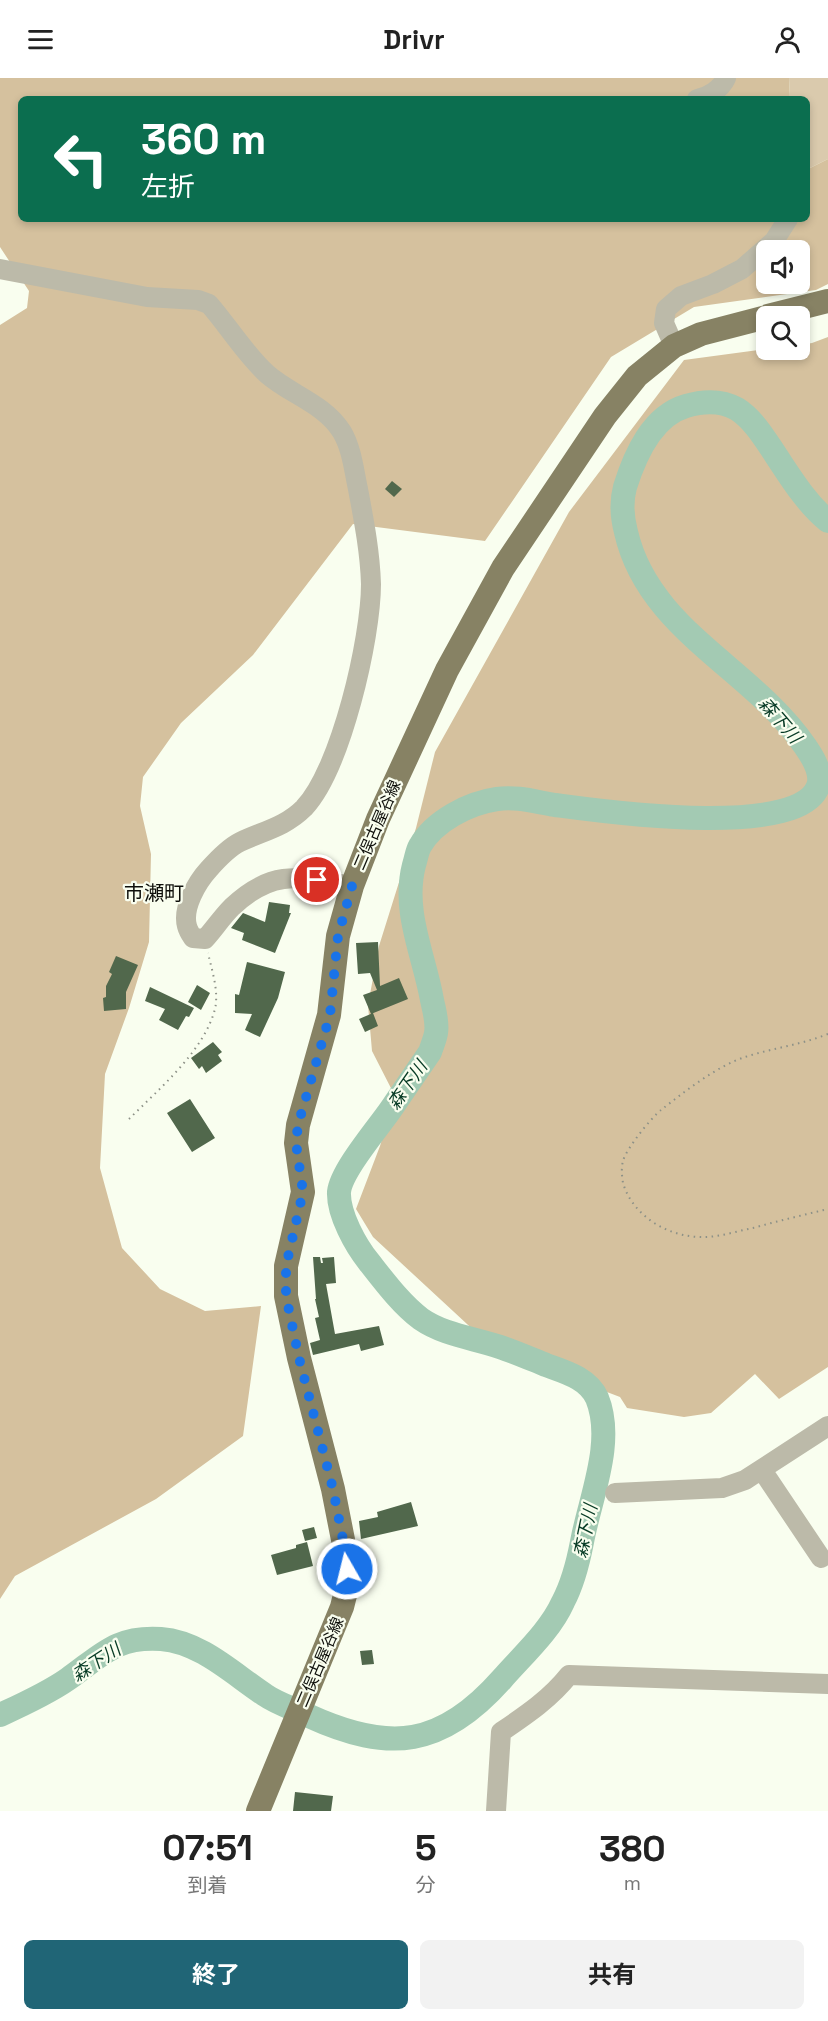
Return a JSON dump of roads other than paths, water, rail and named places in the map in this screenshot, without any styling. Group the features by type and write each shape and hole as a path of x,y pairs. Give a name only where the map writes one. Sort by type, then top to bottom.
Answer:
{"main road":[{"name":"二俣古屋谷線","path":"809,306 828,301"},
{"name":"二俣古屋谷線","path":"258,1811 342,1607 348,1583 346,1555 333,1489 288,1306 286,1266 303,1192 296,1143 298,1125 330,1015 338,936 352,886 378,819 447,670 503,568 605,416 637,376 674,346 701,334 756,320"}],"street":[{"path":"707,96 726,78"},
{"path":"674,346 664,323 666,309 681,296 713,284 742,269 774,241 786,222"},
{"path":"0,269 147,297 198,300 209,304 266,373 322,409 342,432 352,459 369,549 371,587 365,637 351,701 334,755 319,785 304,807 279,827 238,843 209,869 192,895 187,911 187,925 193,938 205,939 217,927 230,908 259,885 287,877 352,886"},
{"path":"615,1493 722,1488 745,1480 828,1426"},
{"path":"762,1470 826,1557"},
{"path":"496,1811 501,1732 527,1716 557,1690 568,1675 828,1684"}],"waterway":[{"name":"森下川","path":"0,1715 52,1689 110,1649 132,1641 161,1639 176,1641 203,1652 270,1698 338,1728 365,1735 390,1738 413,1737 436,1730 458,1719 480,1702 544,1633 558,1613 575,1573 599,1470 603,1433 602,1415 597,1398 588,1385 568,1373 500,1347 449,1333 421,1319 400,1299 364,1255 349,1229 339,1201 341,1183 346,1173 430,1052 436,1035 436,1016 412,916 411,882 414,865 420,846 443,821 464,809 497,799 519,799 655,816 699,818 742,817 779,812 806,801 819,783 817,768 810,754 783,719 704,647 656,596 638,566 626,532 623,498 629,475 640,450 654,428 674,411 686,406 705,402 718,403 731,406 748,418 806,498 828,521"}],"district":[{"name":"市瀬町","path":"154,893"}]}
